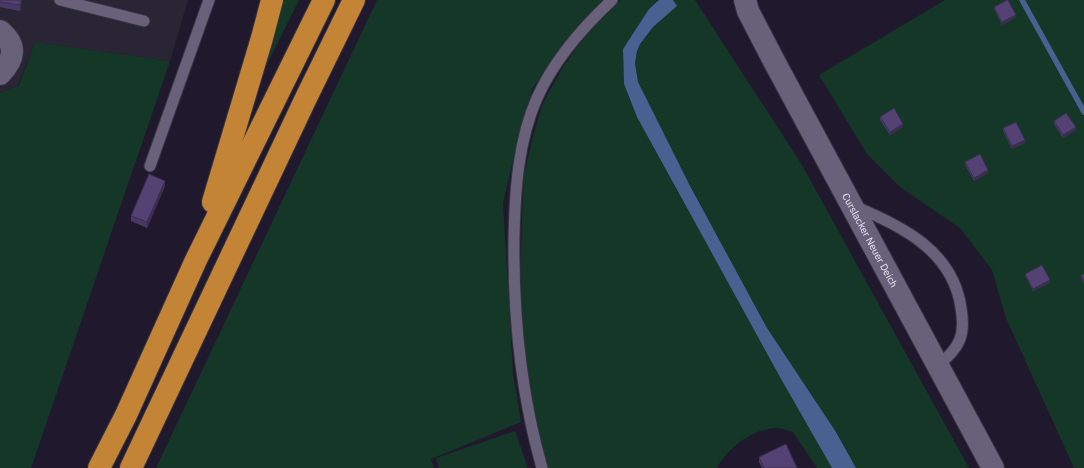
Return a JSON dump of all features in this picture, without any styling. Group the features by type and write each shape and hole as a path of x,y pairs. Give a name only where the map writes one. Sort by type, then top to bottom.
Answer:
{"highway":[{"path":"196,260 272,0"},
{"path":"99,468 126,415 196,260 324,0"},
{"path":"132,468 306,98 354,0"}],"street":[{"name":"Curslacker Neuer Deich","path":"743,4 993,468"},
{"path":"0,31 11,44 13,51 8,64 0,74"}],"lane":[{"path":"60,0 144,21"},
{"path":"150,166 209,0"},
{"path":"542,468 531,425 515,309 513,266 514,208 520,156 537,98 552,69 570,44 594,17 612,0"},
{"path":"850,204 894,224 914,237 932,250 947,269 955,284 960,300 964,323 961,337 956,348 950,356 937,366"}],"shaded area":[{"path":"0,0 188,0 170,61 35,42 18,85 0,93"}],"green space":[{"path":"280,0 299,0 266,66 259,71"},
{"path":"377,0 606,0 561,46 532,90 517,143 503,203 513,373 521,422 431,459 434,468 156,468"},
{"path":"621,0 659,0 649,9 623,49 624,84 637,117 781,379 832,468 817,468 793,432 778,428 760,431 743,440 728,453 717,468 547,468 531,399 520,300 524,175 533,136 543,103 563,67 591,28"},
{"path":"673,0 695,0 802,165 969,468 856,468 836,432 767,328 689,184 638,82 635,63 637,51 640,44 653,27 676,6"},
{"path":"945,0 1084,0 1084,468 1074,468 1006,318 992,270 960,228 900,187 867,154 819,75"},
{"path":"35,42 170,61 31,468 0,468 0,93 19,85"},
{"path":"515,431 528,468 439,468 436,458"}],"water":[{"path":"659,0 673,0 677,6 653,27 640,44 635,63 638,82 689,184 767,328 836,432 856,468 832,468 781,379 637,117 624,84 623,49 649,9"}],"building":[{"path":"0,0 21,0 20,5 0,2"},
{"path":"1007,0 1016,15 1002,22 994,7"},
{"path":"894,108 903,124 890,132 880,117"},
{"path":"1066,113 1076,127 1063,135 1054,121"},
{"path":"1016,122 1025,140 1012,146 1003,128"},
{"path":"980,154 988,170 974,178 965,162"},
{"path":"149,174 165,181 147,222 131,216"},
{"path":"1042,265 1050,280 1033,289 1025,274"},
{"path":"1084,274 1084,282 1081,275"},
{"path":"786,444 797,468 764,468 759,457"}],"waterway":[{"path":"1022,0 1084,112"}]}
